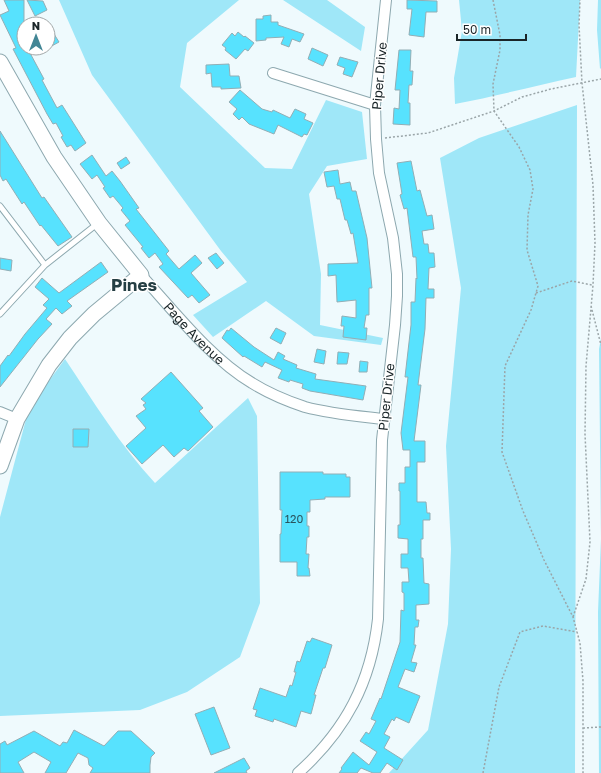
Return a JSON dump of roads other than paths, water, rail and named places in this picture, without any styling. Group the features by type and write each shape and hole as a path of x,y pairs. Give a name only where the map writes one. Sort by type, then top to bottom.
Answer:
{"street":[{"name":"Piper Drive","path":"298,773 322,751 344,721 362,687 375,645 379,605 381,463 384,419 395,320 396,274 392,233 379,173 374,105 386,0"},
{"name":"Page Avenue","path":"0,62 54,157 99,223 141,274 211,351 231,369 272,394 306,407 330,412 384,419"},
{"path":"274,73 374,105"},
{"path":"0,466 17,419 49,365 70,338 94,314 141,274"},
{"path":"0,412 17,419"}],"lane":[{"path":"0,206 45,265"},
{"path":"0,314 45,265 99,223"}],"district":[{"name":"Pines","path":"134,285"}]}
